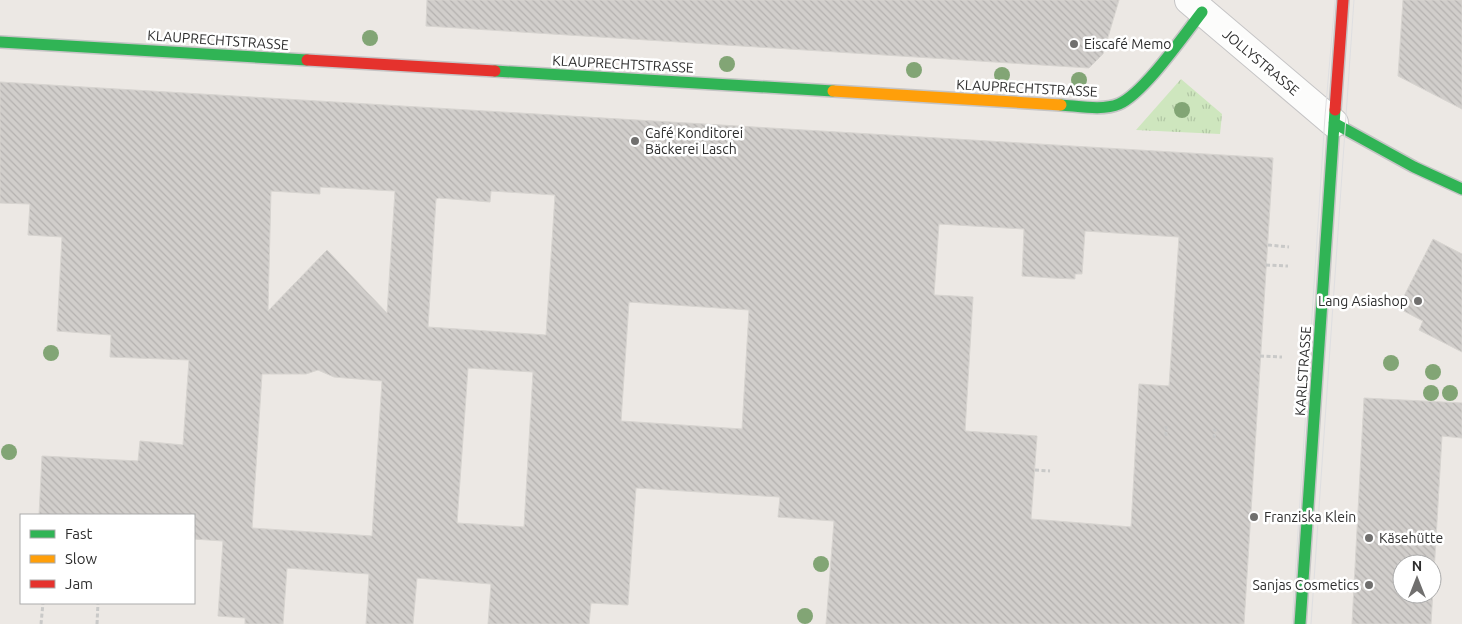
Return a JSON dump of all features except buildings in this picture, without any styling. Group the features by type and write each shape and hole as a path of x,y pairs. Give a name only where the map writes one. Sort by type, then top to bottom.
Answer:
{"street":[{"name":"KARLSTRASSE","path":"1300,624 1343,0"},
{"name":"JOLLYSTRASSE","path":"1196,6 1334,123"},
{"name":"KLAUPRECHTSTRASSE","path":"0,42 1102,107 1119,104 1144,84 1196,6"},
{"path":"1334,123 1414,167 1462,189"}],"path":[{"path":"1166,426 1166,436"},
{"path":"1214,438 1215,429"},
{"path":"1035,470 1050,471"},
{"path":"41,624 42,604"},
{"path":"97,624 98,604"}],"green space":[{"path":"1181,79 1222,114 1220,134 1136,130"}],"tram line":[{"path":"1292,624 1325,116 1335,0"},
{"path":"1311,624 1354,0"}],"traffic: fast":[{"path":"1061,105 1090,108 1106,107 1119,104 1129,98 1152,76 1202,12"},
{"path":"0,42 307,60"},
{"path":"495,71 833,91"},
{"path":"1300,624 1335,110"},
{"path":"1334,123 1414,167 1462,189"}],"traffic: slow":[{"path":"833,91 1061,105"}],"traffic: jam":[{"path":"1335,110 1343,0"},
{"path":"307,60 495,71"}],"place":[{"name":"Eiscafé Memo","path":"1074,44"},
{"name":"Café Konditorei Bäckerei Lasch","path":"635,141"},
{"name":"Lang Asiashop","path":"1418,301"},
{"name":"Franziska Klein","path":"1254,517"},
{"name":"Käsehütte","path":"1369,538"},
{"name":"Sanjas Cosmetics","path":"1369,585"}]}
